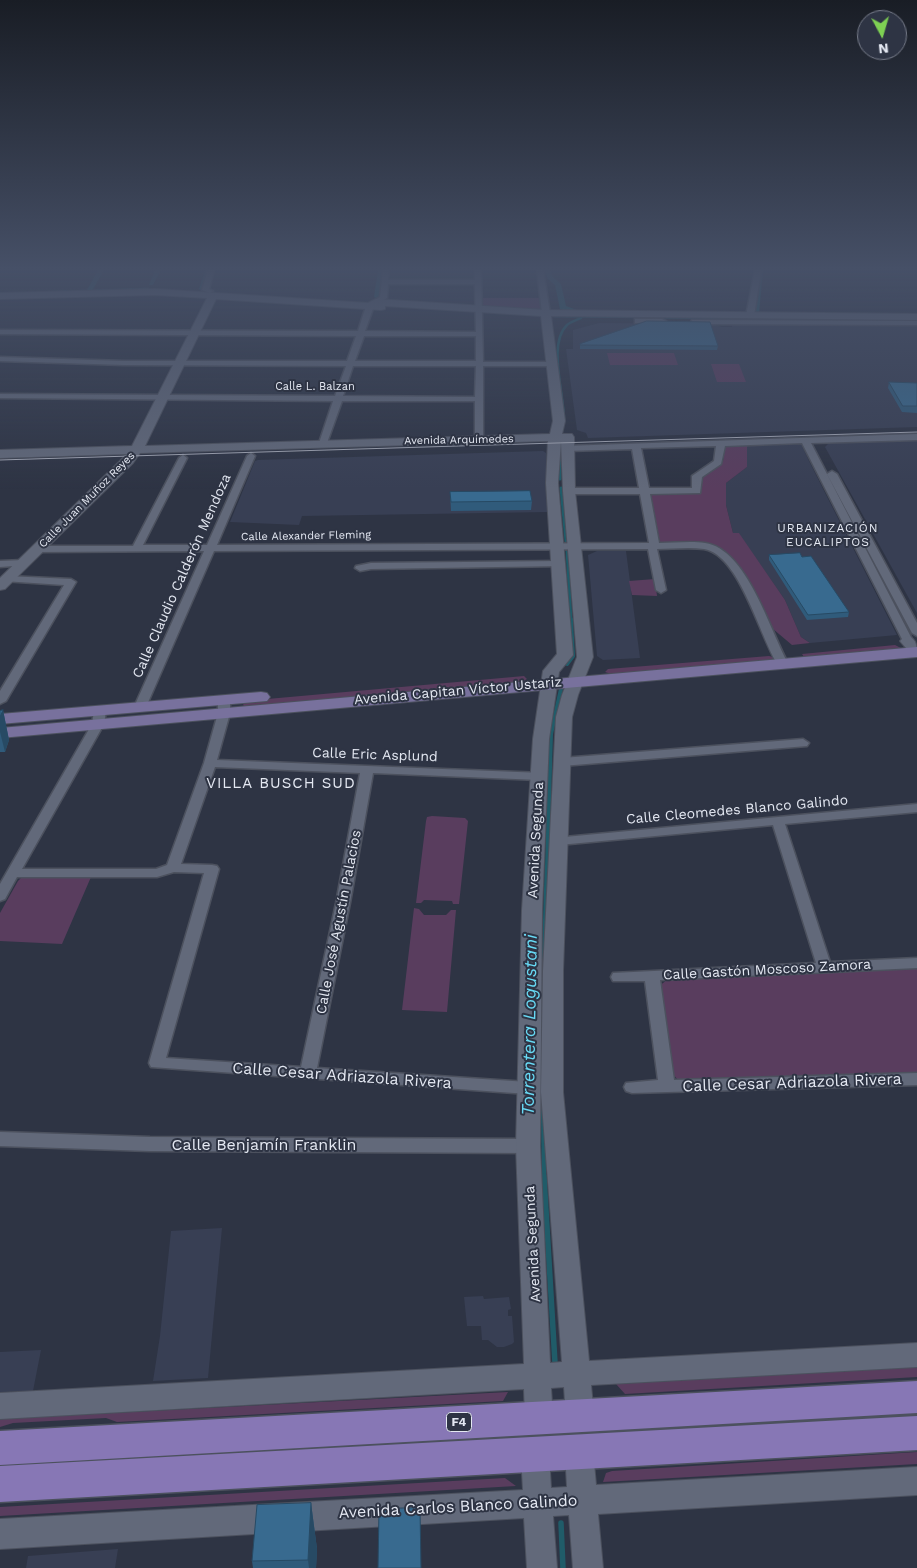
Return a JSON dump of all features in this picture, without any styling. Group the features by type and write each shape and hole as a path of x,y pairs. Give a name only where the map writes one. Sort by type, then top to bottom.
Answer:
{"highway":[{"name":"F4","path":"0,1448 917,1396"},
{"path":"0,1484 917,1433"}],"main road":[{"name":"Calle Juan Muñoz Reyes","path":"4,582 133,455 190,343"},
{"name":"Avenida Segunda","path":"549,343 561,443 569,490 585,657 564,717 553,971 552,1092 580,1416"},
{"name":"Avenida Arquímedes","path":"0,464 323,443 479,439 561,443"},
{"name":"Avenida Segunda","path":"539,1418 528,1146 532,910 541,739 551,677 565,655 552,483 561,443"},
{"name":"Avenida Arquímedes","path":"0,454 133,455 183,458 561,443"},
{"name":"Avenida Capitan Víctor Ustariz","path":"0,719 99,717 779,658 915,644"},
{"name":"Avenida Capitan Víctor Ustariz","path":"0,733 99,717 140,707 224,706"},
{"path":"0,1406 917,1355"},
{"path":"579,1452 588,1568"},
{"path":"535,1455 542,1568"},
{"name":"Avenida Carlos Blanco Galindo","path":"0,1534 917,1481"}],"street":[{"path":"323,443 357,343"},
{"path":"479,439 480,343"},
{"path":"0,359 181,363 552,364"},
{"name":"Calle L. Balzan","path":"0,396 480,398"},
{"name":"Avenida Arquímedes","path":"561,443 580,440 917,430"},
{"name":"Avenida Arquímedes","path":"561,443 636,446 917,437"},
{"path":"810,440 876,556 915,644"},
{"path":"810,440 865,556 915,644"},
{"path":"569,490 697,491 697,476 718,462 721,444"},
{"path":"636,446 661,590"},
{"name":"Calle Claudio Calderón Mendoza","path":"140,707 251,456"},
{"path":"136,549 183,458"},
{"name":"Calle Alexander Fleming","path":"38,549 211,550 705,546 718,551 736,570 757,604 779,658"},
{"path":"865,556 876,556"},
{"path":"0,564 24,563"},
{"path":"360,568 371,566 559,564"},
{"path":"0,702 71,582 4,582"},
{"path":"13,873 157,873 173,868 210,763 224,706"},
{"path":"2,889 13,873 99,717"},
{"path":"562,762 803,743"},
{"name":"Calle Eric Asplund","path":"210,763 539,776"},
{"name":"Calle José Agustín Palacios","path":"308,1074 343,903 367,770"},
{"name":"Calle Cleomedes Blanco Galindo","path":"559,841 917,808"},
{"path":"778,821 825,968"},
{"name":"Calle Cesar Adriazola Rivera","path":"173,868 212,869 157,1063 528,1088"},
{"name":"Calle Gastón Moscoso Zamora","path":"618,977 917,963"},
{"name":"Calle Cesar Adriazola Rivera","path":"652,976 667,1086"},
{"name":"Calle Cesar Adriazola Rivera","path":"632,1088 917,1079"},
{"name":"Calle Benjamín Franklin","path":"0,1139 150,1144 528,1146"}],"shaded area":[{"path":"573,343 917,343 917,427 588,438 586,433 577,430 566,349 573,349"},
{"path":"607,353 674,353 678,365 610,365"},
{"path":"711,364 739,364 746,382 717,382"},
{"path":"917,440 917,613 825,447 829,443"},
{"path":"801,444 897,635 810,643 801,637 785,600 739,534 733,533 726,505 726,483 747,467 747,446"},
{"path":"747,446 747,467 726,483 726,505 733,533 739,533 785,600 801,637 810,643 792,645 773,629 763,607 724,552 705,544 660,543 651,495 653,493 701,493 700,476 723,461 725,447"},
{"path":"543,451 546,453 549,512 302,516 299,525 230,522 255,461 258,460"},
{"path":"597,551 626,551 640,658 603,660 597,656 588,555"},
{"path":"655,579 657,596 632,595 629,581"},
{"path":"895,645 901,648 804,657 802,654"},
{"path":"769,656 775,660 611,674 605,672 608,669"},
{"path":"524,676 527,679 524,681 246,708 243,705 245,701"},
{"path":"427,817 465,818 468,821 459,904 453,904 452,901 424,900 421,903 416,903 426,821"},
{"path":"22,877 91,877 62,944 0,941 0,913 18,881"},
{"path":"414,908 419,909 424,915 446,915 451,910 456,910 447,1012 402,1010"},
{"path":"917,967 917,1072 678,1080 672,1073 659,986 671,977"},
{"path":"222,1228 208,1378 153,1381 160,1336 171,1231"},
{"path":"483,1296 484,1299 509,1297 511,1309 508,1310 508,1316 512,1316 514,1342 512,1344 497,1347 488,1340 482,1340 481,1326 467,1326 464,1297"},
{"path":"41,1350 33,1391 0,1392 0,1352"},
{"path":"917,1367 917,1377 625,1394 616,1384"},
{"path":"508,1392 503,1401 117,1422 106,1418 13,1423 0,1427 0,1419"},
{"path":"917,1410 917,1419 0,1470 0,1461"},
{"path":"917,1452 917,1464 603,1482 606,1473 612,1471"},
{"path":"505,1478 516,1486 0,1516 0,1507"},
{"path":"118,1549 115,1568 26,1568 28,1556"}],"building":[{"path":"717,343 718,346 580,345"},
{"path":"889,382 917,383 917,406 903,406"},
{"path":"530,491 532,501 451,502 450,492"},
{"path":"800,553 802,557 811,556 849,612 808,615 769,555"},
{"path":"311,1503 308,1560 252,1561 257,1505"},
{"path":"420,1508 421,1568 378,1568 379,1509"}],"waterway":[{"name":"Torrentera Logustani","path":"558,343 558,371 564,422"},
{"name":"Torrentera Logustani","path":"560,451 560,479"},
{"name":"Torrentera Logustani","path":"561,488 566,541"},
{"name":"Torrentera Logustani","path":"567,550 571,621"},
{"name":"Torrentera Logustani","path":"567,664 573,656 571,619"},
{"name":"Torrentera Logustani","path":"547,867 551,734 561,689"},
{"name":"Torrentera Logustani","path":"544,958 547,866"},
{"name":"Torrentera Logustani","path":"542,1020 544,1177"},
{"name":"Torrentera Logustani","path":"544,1176 555,1363"},
{"name":"Torrentera Logustani","path":"561,1523 563,1568"}],"tram line":[{"path":"0,460 917,432"}],"district":[{"name":"URBANIZACIÓN EUCALIPTOS","path":"828,535"},
{"name":"VILLA BUSCH SUD","path":"281,784"}]}
